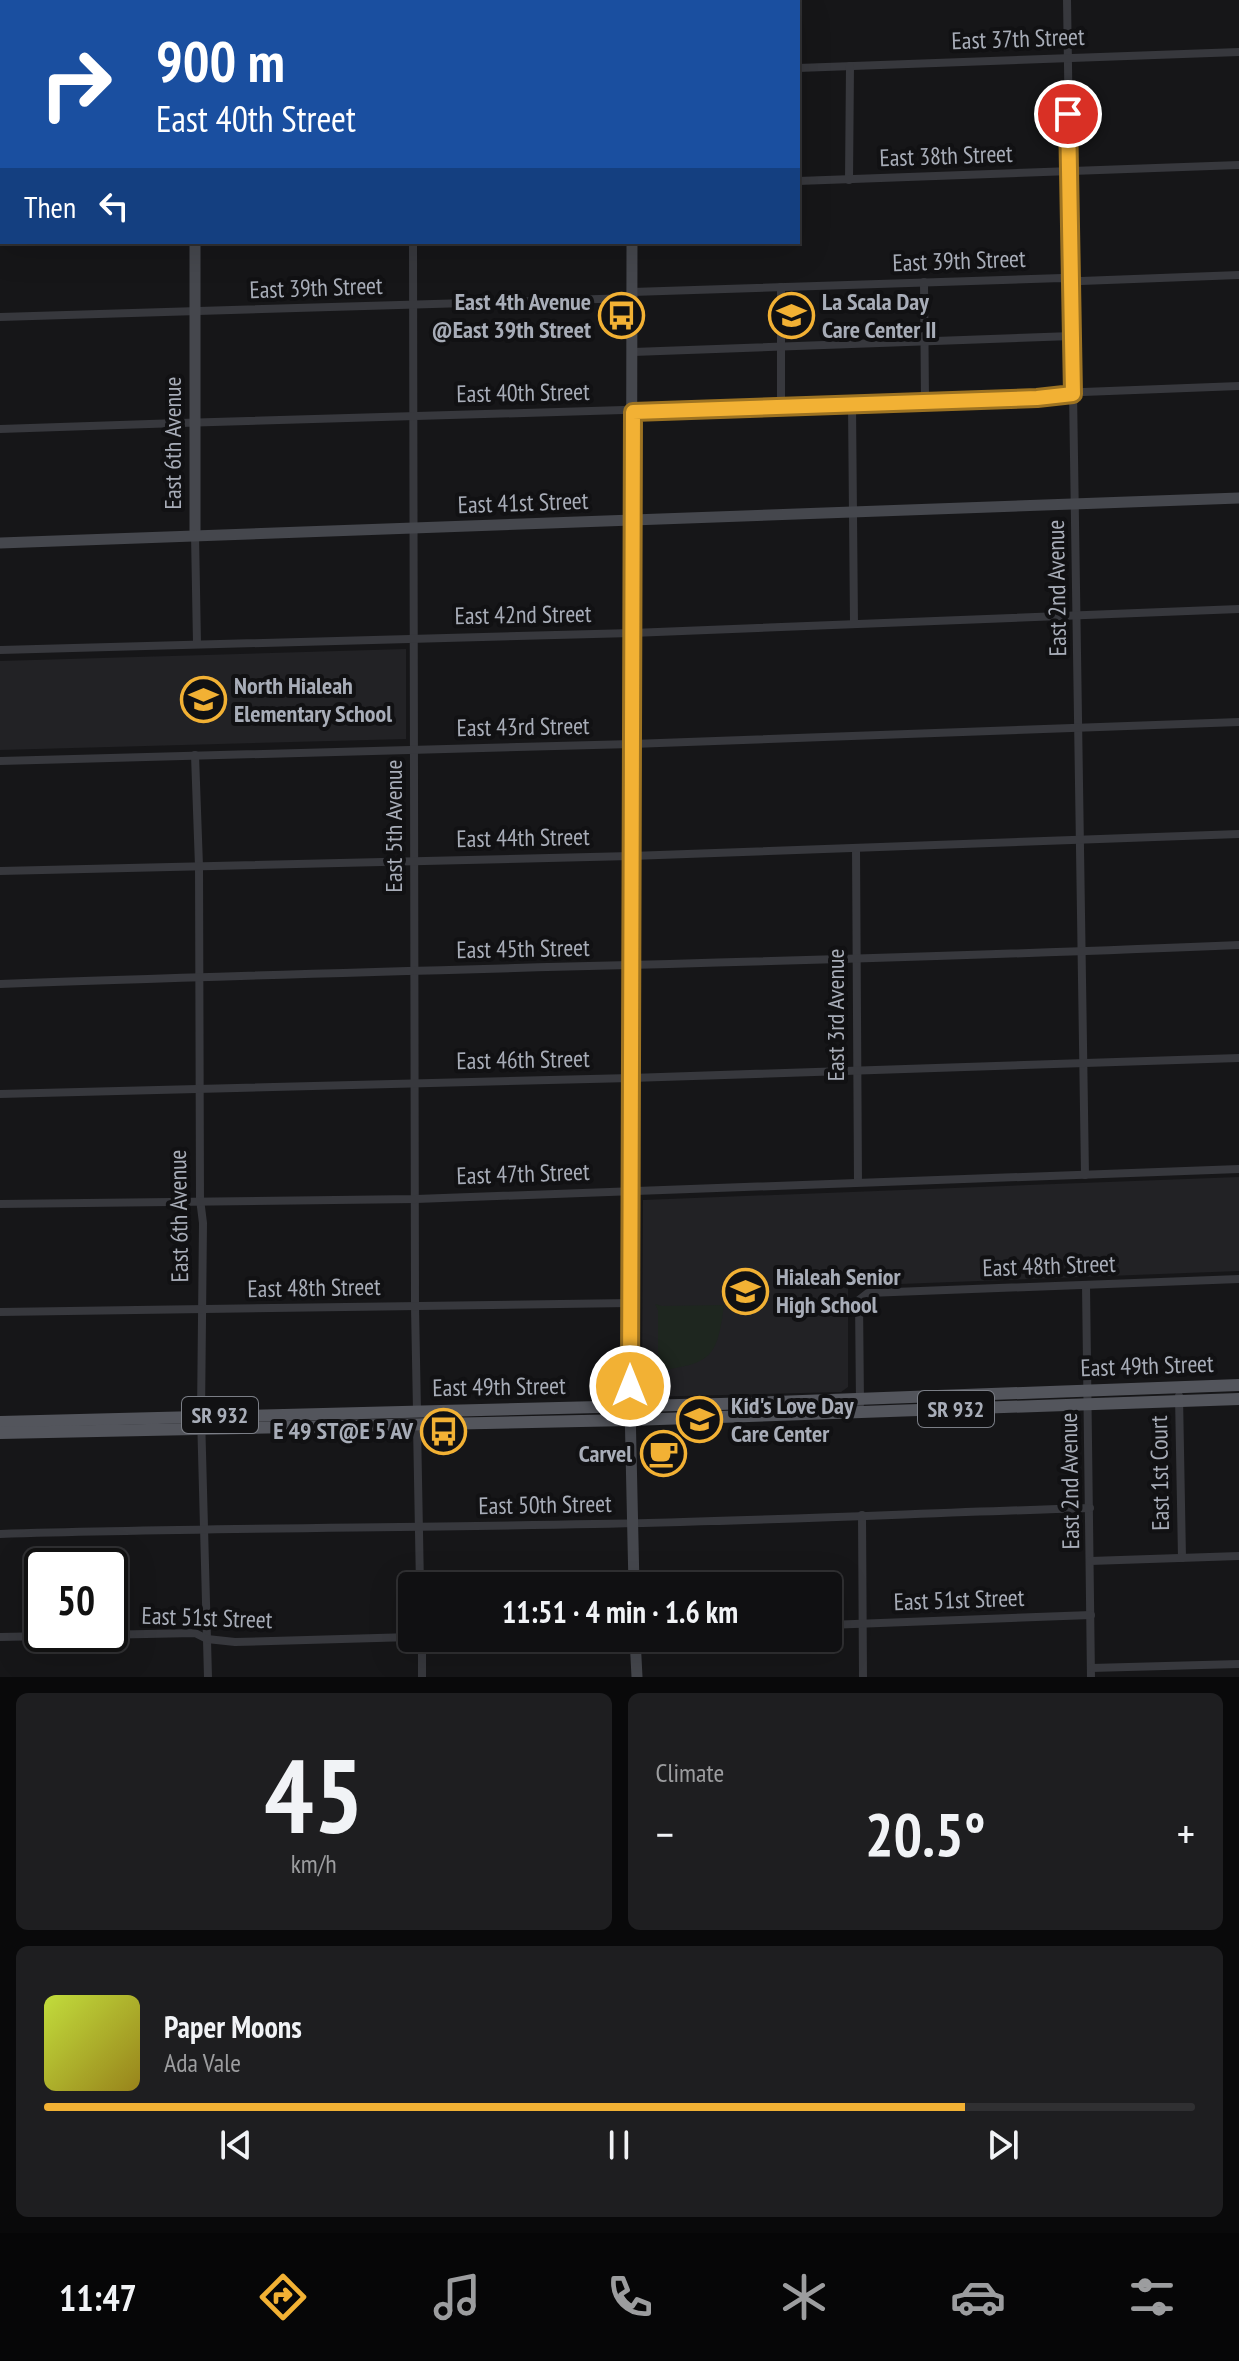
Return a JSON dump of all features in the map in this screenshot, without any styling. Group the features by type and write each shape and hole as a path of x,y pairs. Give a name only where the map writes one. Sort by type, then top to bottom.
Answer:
{"main road":[{"name":"East 49th Street","path":"0,1422 348,1426 630,1420 860,1405 1089,1397 1179,1387 1239,1385"},
{"name":"East 49th Street","path":"1089,1397 1179,1401 1239,1399"},
{"name":"East 49th Street","path":"0,1433 477,1409 860,1405"},
{"path":"417,1425 427,1417 462,1416 477,1409"},
{"path":"348,1426 357,1421 407,1420 417,1411"}],"street":[{"name":"East 2nd Avenue","path":"1067,0 1085,1175"},
{"name":"East 37th Street","path":"800,68 1239,52"},
{"path":"849,180 850,66"},
{"name":"East 38th Street","path":"800,181 1239,165"},
{"name":"East 6th Avenue","path":"195,244 197,644"},
{"name":"East 5th Avenue","path":"413,244 417,1411"},
{"path":"632,244 630,1420 634,1572"},
{"name":"East 39th Street","path":"0,317 414,305 665,291 924,282 1239,275"},
{"path":"924,282 925,402"},
{"path":"781,287 781,408"},
{"path":"633,352 1072,336"},
{"name":"East 40th Street","path":"0,429 413,415 781,408 1066,397 1073,394 1239,386"},
{"path":"852,405 854,624"},
{"name":"East 41st Street","path":"0,543 1239,498"},
{"name":"East 42nd Street","path":"0,650 632,633 1239,609"},
{"name":"East 43rd Street","path":"0,761 632,744 1239,722"},
{"name":"East 6th Avenue","path":"195,755 199,866 202,1422 208,1677"},
{"name":"East 44th Street","path":"0,871 631,856 1239,834"},
{"name":"East 3rd Avenue","path":"856,848 858,1182"},
{"name":"East 45th Street","path":"0,984 1239,945"},
{"name":"East 46th Street","path":"0,1094 1239,1058"},
{"name":"East 47th Street","path":"0,1204 200,1199 416,1199 1239,1169"},
{"name":"East 48th Street","path":"860,1405 859,1300 868,1293 1239,1279"},
{"name":"East 2nd Avenue","path":"1086,1285 1091,1672"},
{"name":"East 48th Street","path":"0,1312 630,1303"},
{"name":"East 1st Court","path":"1179,1387 1182,1558"},
{"path":"417,1425 420,1572"},
{"name":"East 50th Street","path":"0,1534 204,1528 419,1528 633,1523 1090,1508"},
{"path":"862,1515 863,1677"},
{"path":"1090,1561 1239,1556"},
{"name":"East 51st Street","path":"842,1624 1091,1615"},
{"name":"East 51st Street","path":"0,1637 195,1633 207,1639 235,1642 398,1637"},
{"path":"422,1652 422,1677"},
{"path":"636,1652 637,1677"},
{"path":"1091,1672 1239,1664"}],"shaded area":[{"name":"North Hialeah Elementary School","path":"406,649 406,739 0,750 0,661"},
{"name":"Hialeah Senior High School","path":"1239,1177 1239,1271 848,1286 848,1387 841,1392 642,1397 643,1200"},
{"path":"655,1304 724,1305 714,1348 700,1361 658,1371 658,1310"}],"place":[{"name":"East 4th Avenue @East 39th Street","path":"622,316"},
{"name":"La Scala Day Care Center II","path":"791,316"},
{"name":"North Hialeah Elementary School","path":"203,700"},
{"name":"Hialeah Senior High School","path":"745,1291"},
{"name":"Kid's Love Day Care Center","path":"700,1420"},
{"name":"E 49 ST@E 5 AV","path":"444,1431"},
{"name":"Carvel","path":"663,1454"}],"route":[{"path":"630,1386 633,412 1066,397 1073,394 1068,114"}]}
